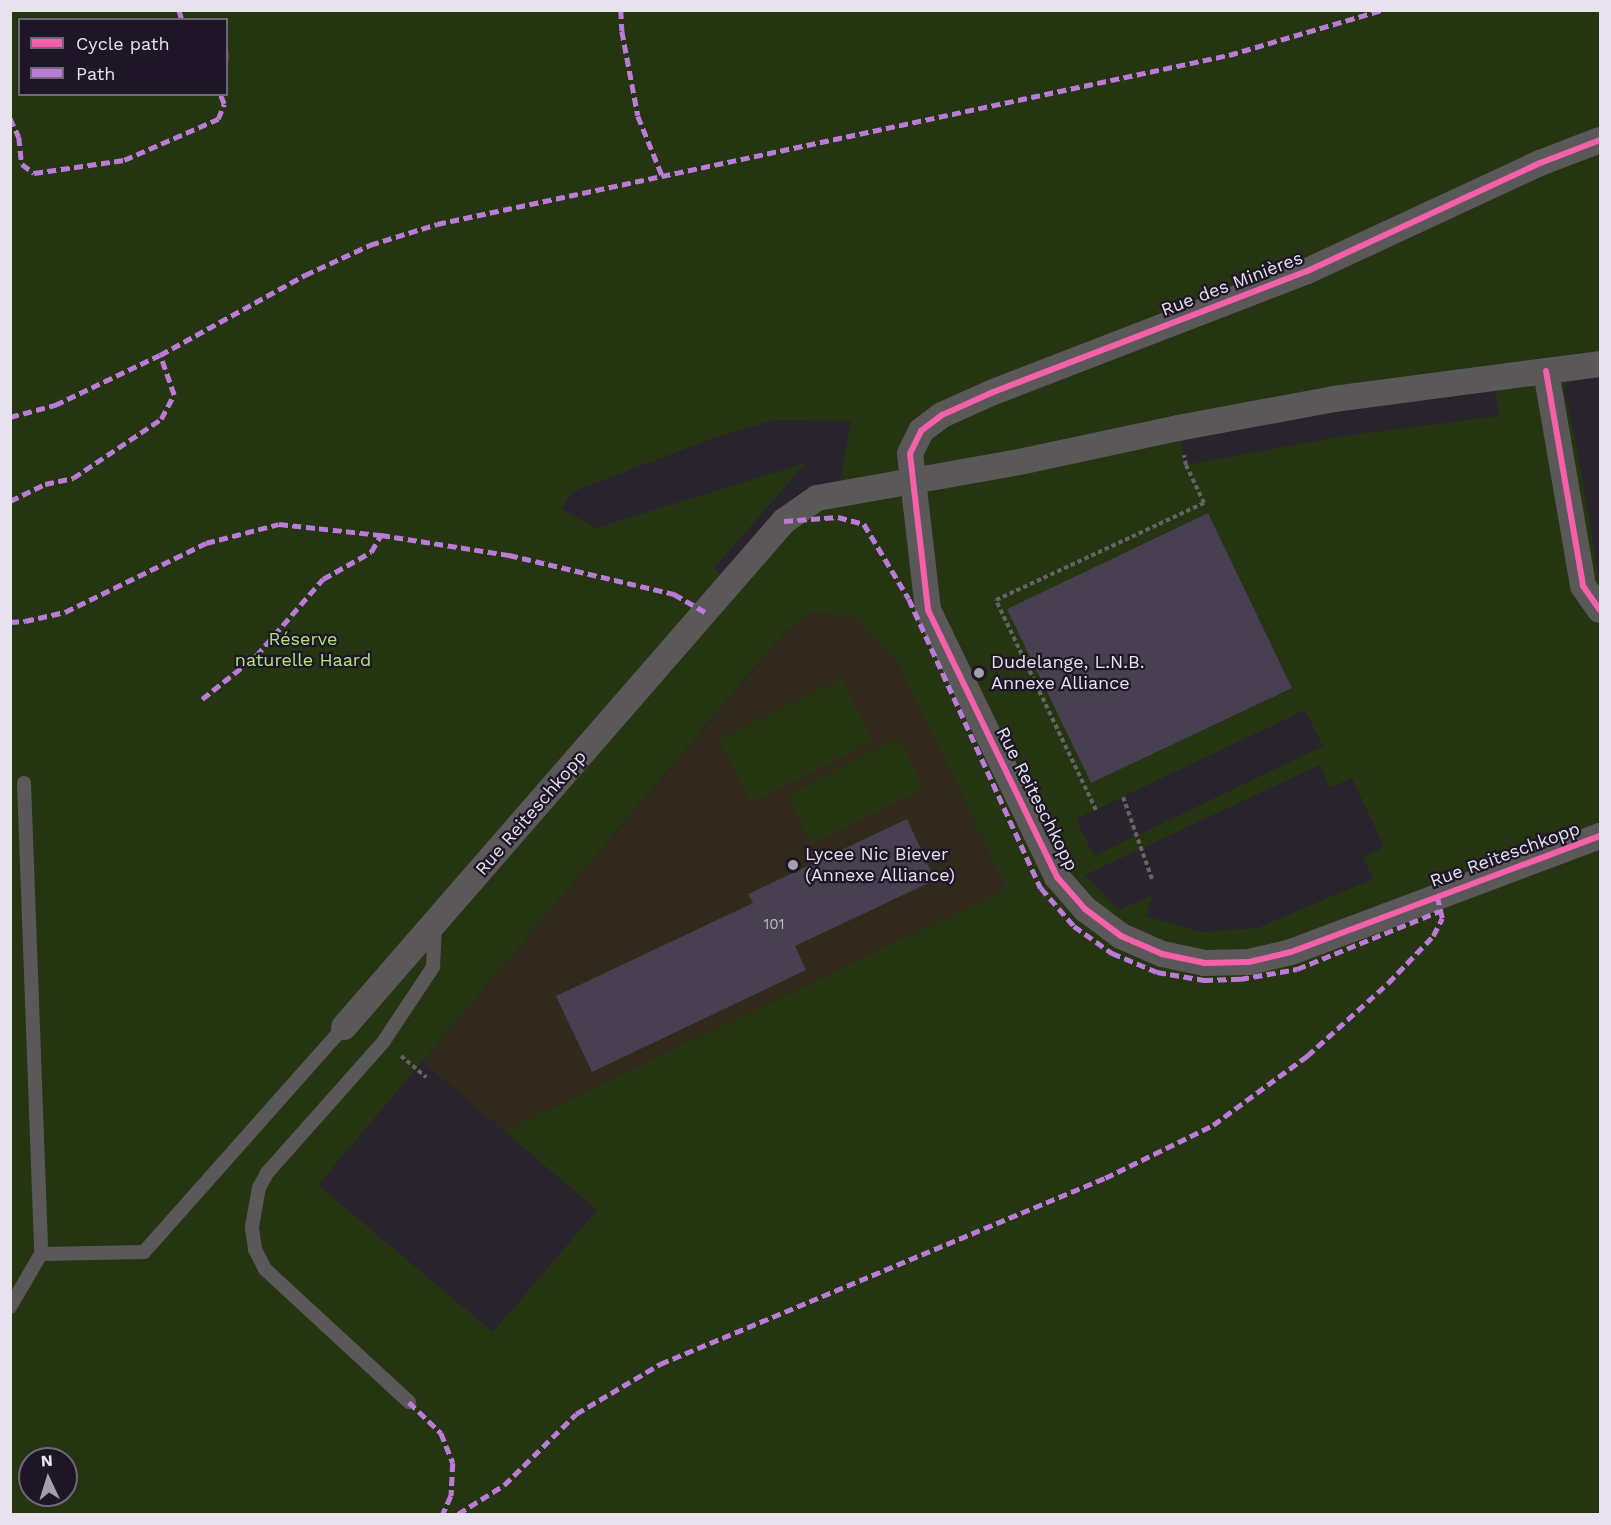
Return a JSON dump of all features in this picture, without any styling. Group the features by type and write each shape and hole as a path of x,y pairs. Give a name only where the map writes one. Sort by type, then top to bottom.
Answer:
{"street":[{"name":"Rue des Minières","path":"913,480 910,454 921,431 942,415 991,393 1307,271 1540,163 1600,140"},
{"path":"913,480 1024,461 1178,428 1334,399 1600,364"},
{"path":"1546,371 1583,586 1600,610"},
{"name":"Rue Reiteschkopp","path":"344,1027 784,521 818,498 913,480 928,610 1058,877 1085,909 1121,936 1162,954 1194,961 1249,962 1291,952 1600,836"}],"lane":[{"path":"10,1307 41,1254 24,783"},
{"path":"409,1402 265,1269 255,1249 252,1227 259,1188 267,1173 384,1041 433,967 435,924"},
{"path":"41,1254 144,1252 344,1027"}],"path":[{"path":"1096,810 996,600 1204,502 1186,465 1178,428"},
{"path":"1123,797 1152,879"},
{"path":"416,1070 426,1077"}],"shaded area":[{"name":"Lycee Nic Biever (Annexe Alliance)","path":"812,612 856,618 897,661 1008,889 504,1131 422,1062 782,636"}],"green space":[{"name":"Réserve naturelle Haard","path":"10,11 1600,11 1600,364 1584,366 1564,389 1577,448 1600,583 1600,1514 11,1514","holes":["1494,379 1499,416 1343,436 1185,465 1178,429","774,420 851,421 838,492 731,582 714,568 806,463 595,528 562,509 572,492 714,438","1208,513 1292,688 1091,783 1008,609","812,612 856,618 897,661 1007,889 504,1131 597,1210 493,1332 318,1185 782,635","1305,710 1323,746 1094,856 1076,819","1320,765 1330,788 1352,778 1384,847 1363,857 1373,879 1257,928 1201,932 1145,916 1153,895 1119,910 1085,875"]},
{"path":"841,679 872,741 751,803 719,740"},
{"path":"898,738 923,788 811,844 787,795"}],"building":[{"path":"1208,513 1292,688 1091,783 1007,609"},
{"path":"907,819 935,880 795,946 806,970 592,1072 556,996 753,903 748,894"}],"marked path":[{"path":"179,10 181,18"},
{"path":"621,10 622,31 638,116 662,175"},
{"path":"10,417 55,405 160,355 305,275 370,245 437,224 1229,55 1382,10"},
{"path":"10,118 19,137 22,164 34,173 124,160 218,119 224,104 221,96"},
{"path":"10,501 45,484 73,478 161,419 174,395 160,355"},
{"path":"784,521 838,517 864,524 909,599 1041,888 1074,926 1112,953 1157,972 1204,980 1240,979 1297,969 1440,911"},
{"path":"10,622 65,612 206,543 279,524 381,535 509,555 674,594 705,612"},
{"path":"202,699 256,656 323,579 371,552 381,535"},
{"path":"458,1514 504,1485 576,1414 660,1364 1105,1178 1213,1125 1307,1056 1388,983 1433,936 1442,918 1437,897"},
{"path":"409,1402 441,1433 453,1463 451,1496 443,1514"}],"cycle path":[{"path":"1600,140 1540,163 1307,271 991,393 942,415 921,431 910,454 928,610 1057,877 1085,909 1121,936 1162,954 1205,963 1249,962 1291,952 1600,836"},
{"path":"1546,371 1583,586 1600,610"}],"place":[{"name":"Dudelange, L.N.B. Annexe Alliance","path":"979,673"},
{"name":"Lycee Nic Biever (Annexe Alliance)","path":"793,865"}]}
